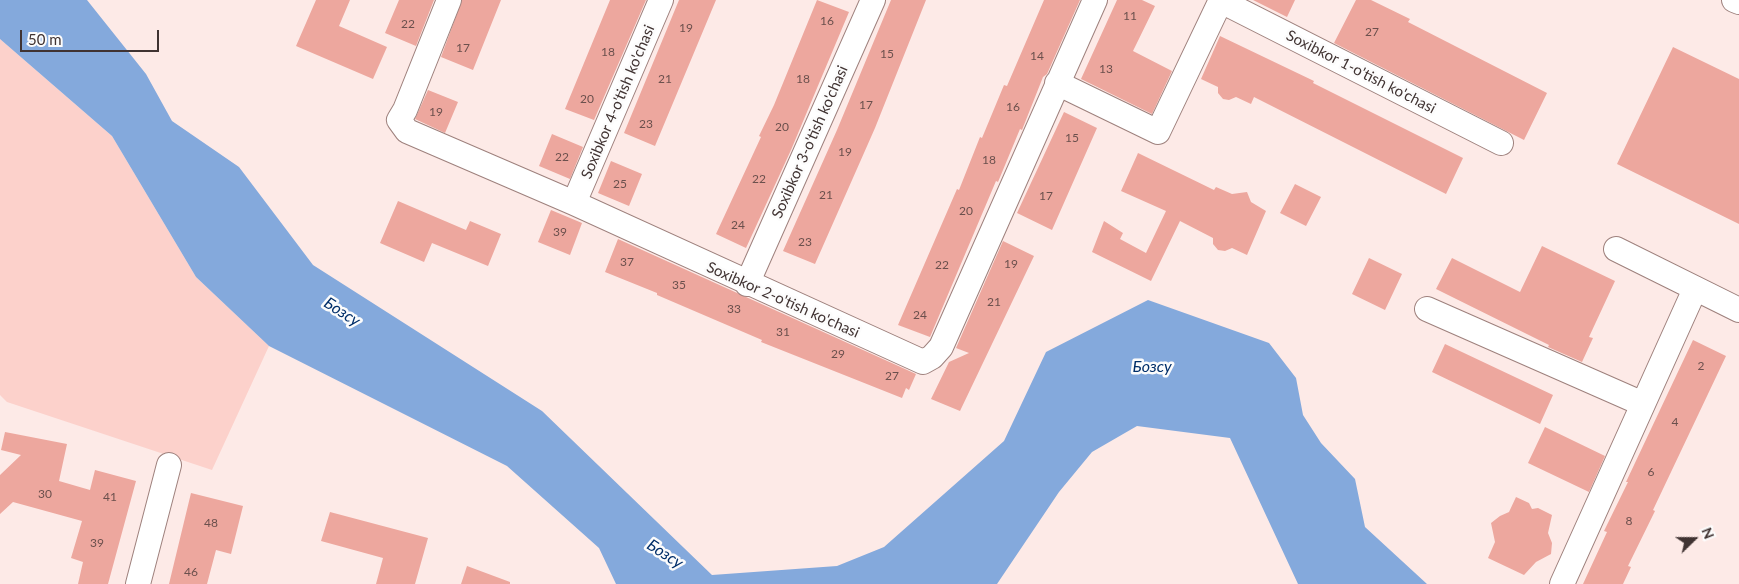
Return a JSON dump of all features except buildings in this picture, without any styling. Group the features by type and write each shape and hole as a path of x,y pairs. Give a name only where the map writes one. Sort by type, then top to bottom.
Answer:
{"street":[{"name":"Soxibkor 2-o'tish ko'chasi","path":"448,0 405,110 399,120 408,131 922,362 932,357 941,347 1095,0"},
{"name":"Soxibkor 4-o'tish ko'chasi","path":"574,204 661,0"},
{"name":"Soxibkor 3-o'tish ko'chasi","path":"748,284 873,0"},
{"name":"Soxibkor 1-o'tish ko'chasi","path":"1057,83 1158,132 1221,0 1501,143"},
{"path":"1734,0 1739,2"},
{"path":"1616,249 1739,310"},
{"path":"1562,584 1695,288"},
{"path":"1427,309 1643,404"},
{"path":"138,584 169,465"}],"shaded area":[{"path":"0,39 112,136 196,277 269,346 212,470 7,402 0,395"}],"water":[{"name":"Бозсу","path":"0,0 87,0 146,74 172,121 239,167 313,265 542,411 712,575 837,566 884,547 1004,441 1046,352 1148,300 1269,343 1296,378 1303,415 1321,443 1355,479 1365,527 1427,584 1298,584 1230,438 1137,426 1092,452 1059,492 997,584 616,584 599,548 507,466 269,346 196,277 112,136 0,39"}]}
